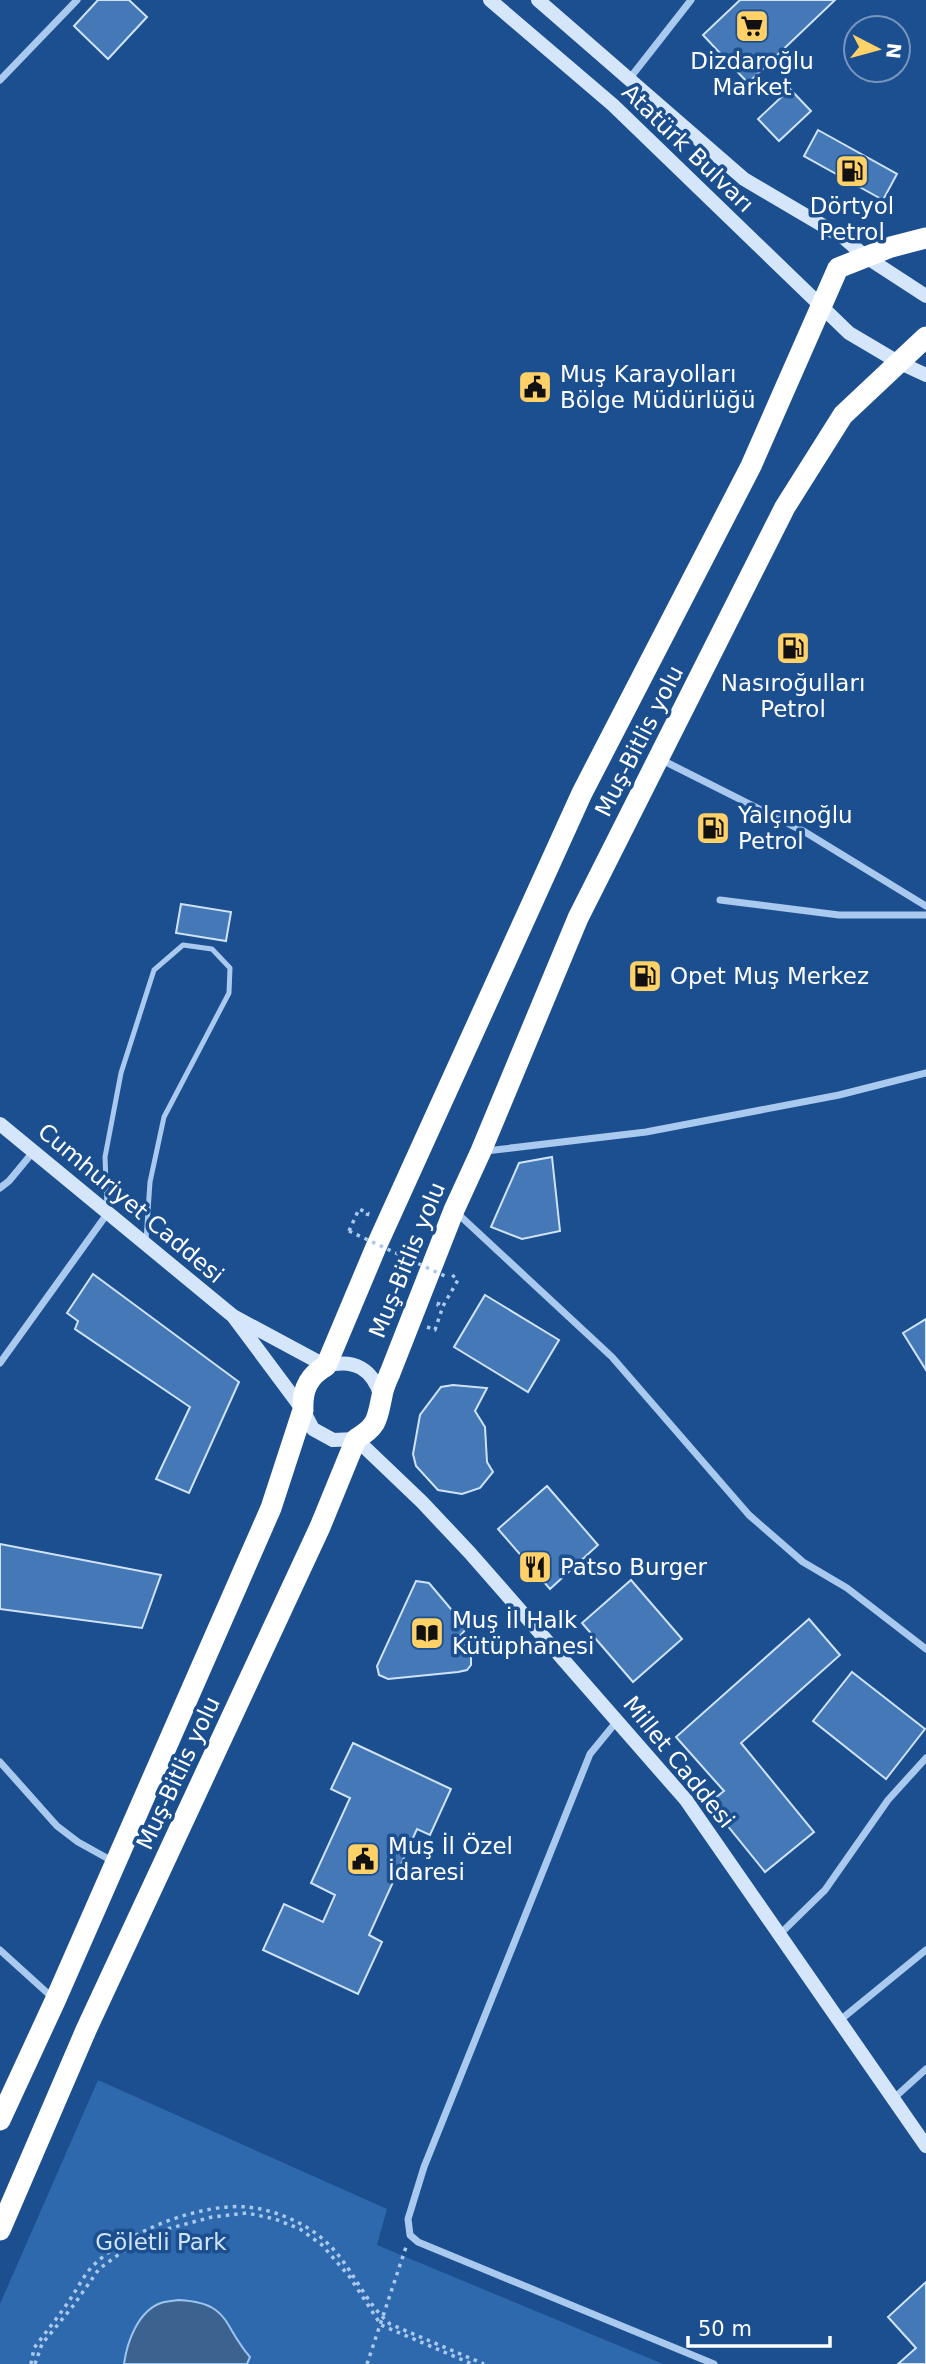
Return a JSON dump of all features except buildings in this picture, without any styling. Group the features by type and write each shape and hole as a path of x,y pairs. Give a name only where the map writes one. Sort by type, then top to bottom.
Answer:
{"highway":[{"path":"866,257 926,238"},
{"name":"Muş-Bitlis yolu","path":"0,2120 55,2001 271,1508 303,1410 303,1396 307,1384 313,1375 326,1366 376,1247 582,793 751,466 838,268 866,257"},
{"name":"Muş-Bitlis yolu","path":"0,2230 86,2030 320,1527 356,1439 367,1433 379,1415 381,1397 454,1210 578,919 785,507 843,415 923,339"}],"street":[{"path":"0,80 77,0"},
{"name":"Atatürk Bulvarı","path":"490,0 613,106 849,333 926,375"},
{"name":"Atatürk Bulvarı","path":"538,0 744,179 845,238 866,257 926,296"},
{"path":"630,78 691,0"},
{"path":"659,759 805,832 926,906"},
{"path":"720,900 839,915 926,915"},
{"path":"481,1151 646,1132 839,1095 926,1073"},
{"name":"Cumhuriyet Caddesi","path":"0,1124 233,1316 326,1366 339,1362 358,1365 369,1373 377,1384 381,1397"},
{"path":"0,1188 33,1152"},
{"path":"454,1210 612,1357 749,1515 803,1562 847,1588 926,1649"},
{"path":"0,1363 107,1214"},
{"name":"Cumhuriyet Caddesi","path":"233,1316 303,1410 307,1420 322,1436 333,1440 356,1439"},
{"name":"Millet Caddesi","path":"356,1439 422,1502 470,1553 686,1800 926,2146"},
{"path":"617,1721 590,1754 429,2154 408,2219 410,2235 418,2242 714,2364"},
{"path":"779,1934 825,1890 888,1800 926,1758"},
{"path":"0,1762 57,1826 78,1842 115,1863"},
{"path":"0,1950 55,2001"},
{"path":"839,2021 926,1950"},
{"path":"894,2099 926,2069"}],"lane":[{"path":"107,1214 104,1157 121,1073 154,970 183,945 212,949 230,968 229,993 164,1117 150,1182 145,1243"}],"path":[{"path":"364,1221 368,1213 359,1209 349,1231 449,1278 446,1287"},
{"path":"435,1330 443,1306 458,1280"},
{"path":"442,1296 438,1305 443,1306"},
{"path":"33,2364 34,2348 94,2264 119,2243 167,2222 212,2210 248,2207 277,2214 304,2226 326,2241 390,2325 484,2364"},
{"path":"33,2364 42,2344 99,2269 122,2252 167,2229 212,2217 247,2213 275,2218 300,2229 321,2245 349,2277 381,2325 472,2364"},
{"path":"367,2364 410,2235"}],"green space":[{"name":"Göletli Park","path":"98,2080 387,2209 377,2245 663,2364 0,2364 0,2304"}],"shaded area":[{"path":"179,2300 196,2302 217,2311 250,2357 247,2364 124,2364 131,2337 146,2313 161,2303"}],"place":[{"name":"Dizdaroğlu Market","path":"752,26"},
{"name":"Dörtyol Petrol","path":"852,171"},
{"name":"Muş Karayolları Bölge Müdürlüğü","path":"535,387"},
{"name":"Nasıroğulları Petrol","path":"793,648"},
{"name":"Yalçınoğlu Petrol","path":"713,828"},
{"name":"Opet Muş Merkez","path":"645,976"},
{"name":"Patso Burger","path":"535,1567"},
{"name":"Muş İl Halk Kütüphanesi","path":"427,1633"},
{"name":"Muş İl Özel İdaresi","path":"363,1859"}]}
